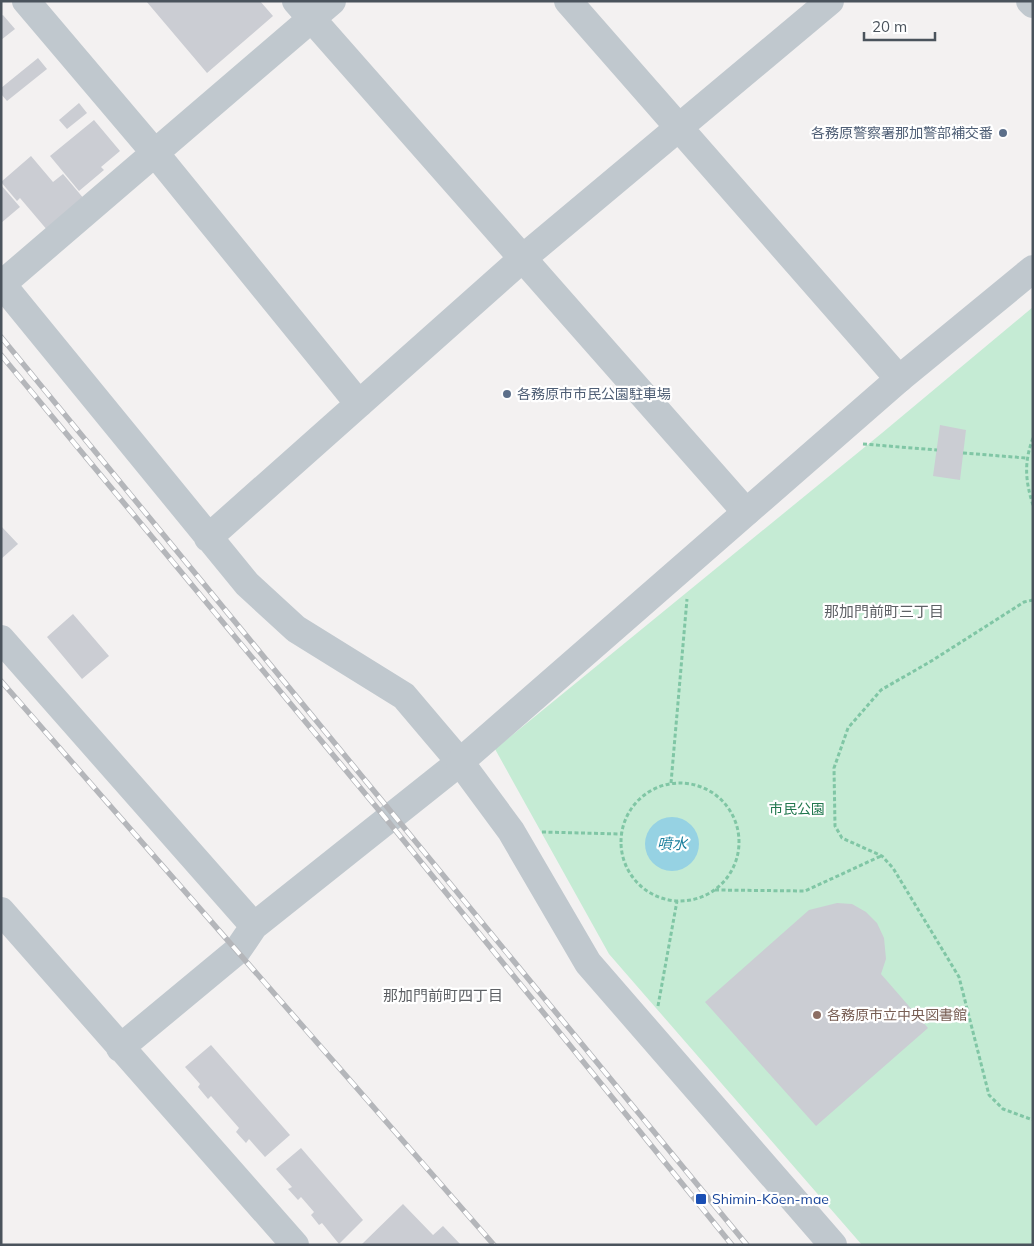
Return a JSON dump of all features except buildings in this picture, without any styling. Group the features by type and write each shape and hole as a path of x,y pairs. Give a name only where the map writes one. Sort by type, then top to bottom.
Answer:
{"street":[{"path":"26,1 155,153 360,404"},
{"path":"332,1 304,10 155,153 2,283 247,584 296,629 404,696 460,762 511,831 588,963 833,1245"},
{"path":"568,1 899,379"},
{"path":"208,538 523,258 830,1"},
{"path":"1030,1 1033,4"},
{"path":"304,10 746,512"},
{"path":"120,1048 237,951 254,926 460,762 899,379 1033,269"},
{"path":"1,639 254,926"},
{"path":"1,911 295,1245"}],"path":[{"path":"1033,438 1026,458 1026,483 1033,505"},
{"path":"860,444 937,450"},
{"path":"963,453 1026,458"},
{"path":"671,783 690,560"},
{"path":"1033,600 1024,602 933,660 881,690 848,728 834,768 835,826 842,838 882,856 893,868 959,977 989,1095 1003,1108 1033,1120"},
{"path":"671,783 690,784 708,790 723,802 734,818 739,838 737,858 728,876 714,890 696,898 677,901 657,896 640,885 628,870 622,852 621,834 627,815 638,800 653,788 671,783"},
{"path":"511,831 621,834"},
{"path":"714,890 805,891 882,856"},
{"path":"652,1038 677,901"}],"green space":[{"name":"市民公園","path":"1033,307 1033,1245 862,1245 609,954 495,749 882,433"}],"water":[{"name":"噴水","path":"672,817 682,819 691,825 697,834 699,844 697,854 691,863 682,869 672,871 662,869 653,863 647,854 645,844 647,834 653,825 662,819"}],"railway":[{"path":"1,337 747,1245"},
{"path":"1,355 387,820 732,1245"},
{"path":"1,681 494,1245"}],"place":[{"name":"各務原警察署那加警部補交番","path":"1003,133"},
{"name":"各務原市市民公園駐車場","path":"507,394"},
{"name":"各務原市立中央図書館","path":"817,1015"},
{"name":"Shimin-Kōen-mae","path":"701,1199"}],"district":[{"name":"那加門前町三丁目","path":"884,612"},
{"name":"那加門前町四丁目","path":"443,996"}]}
